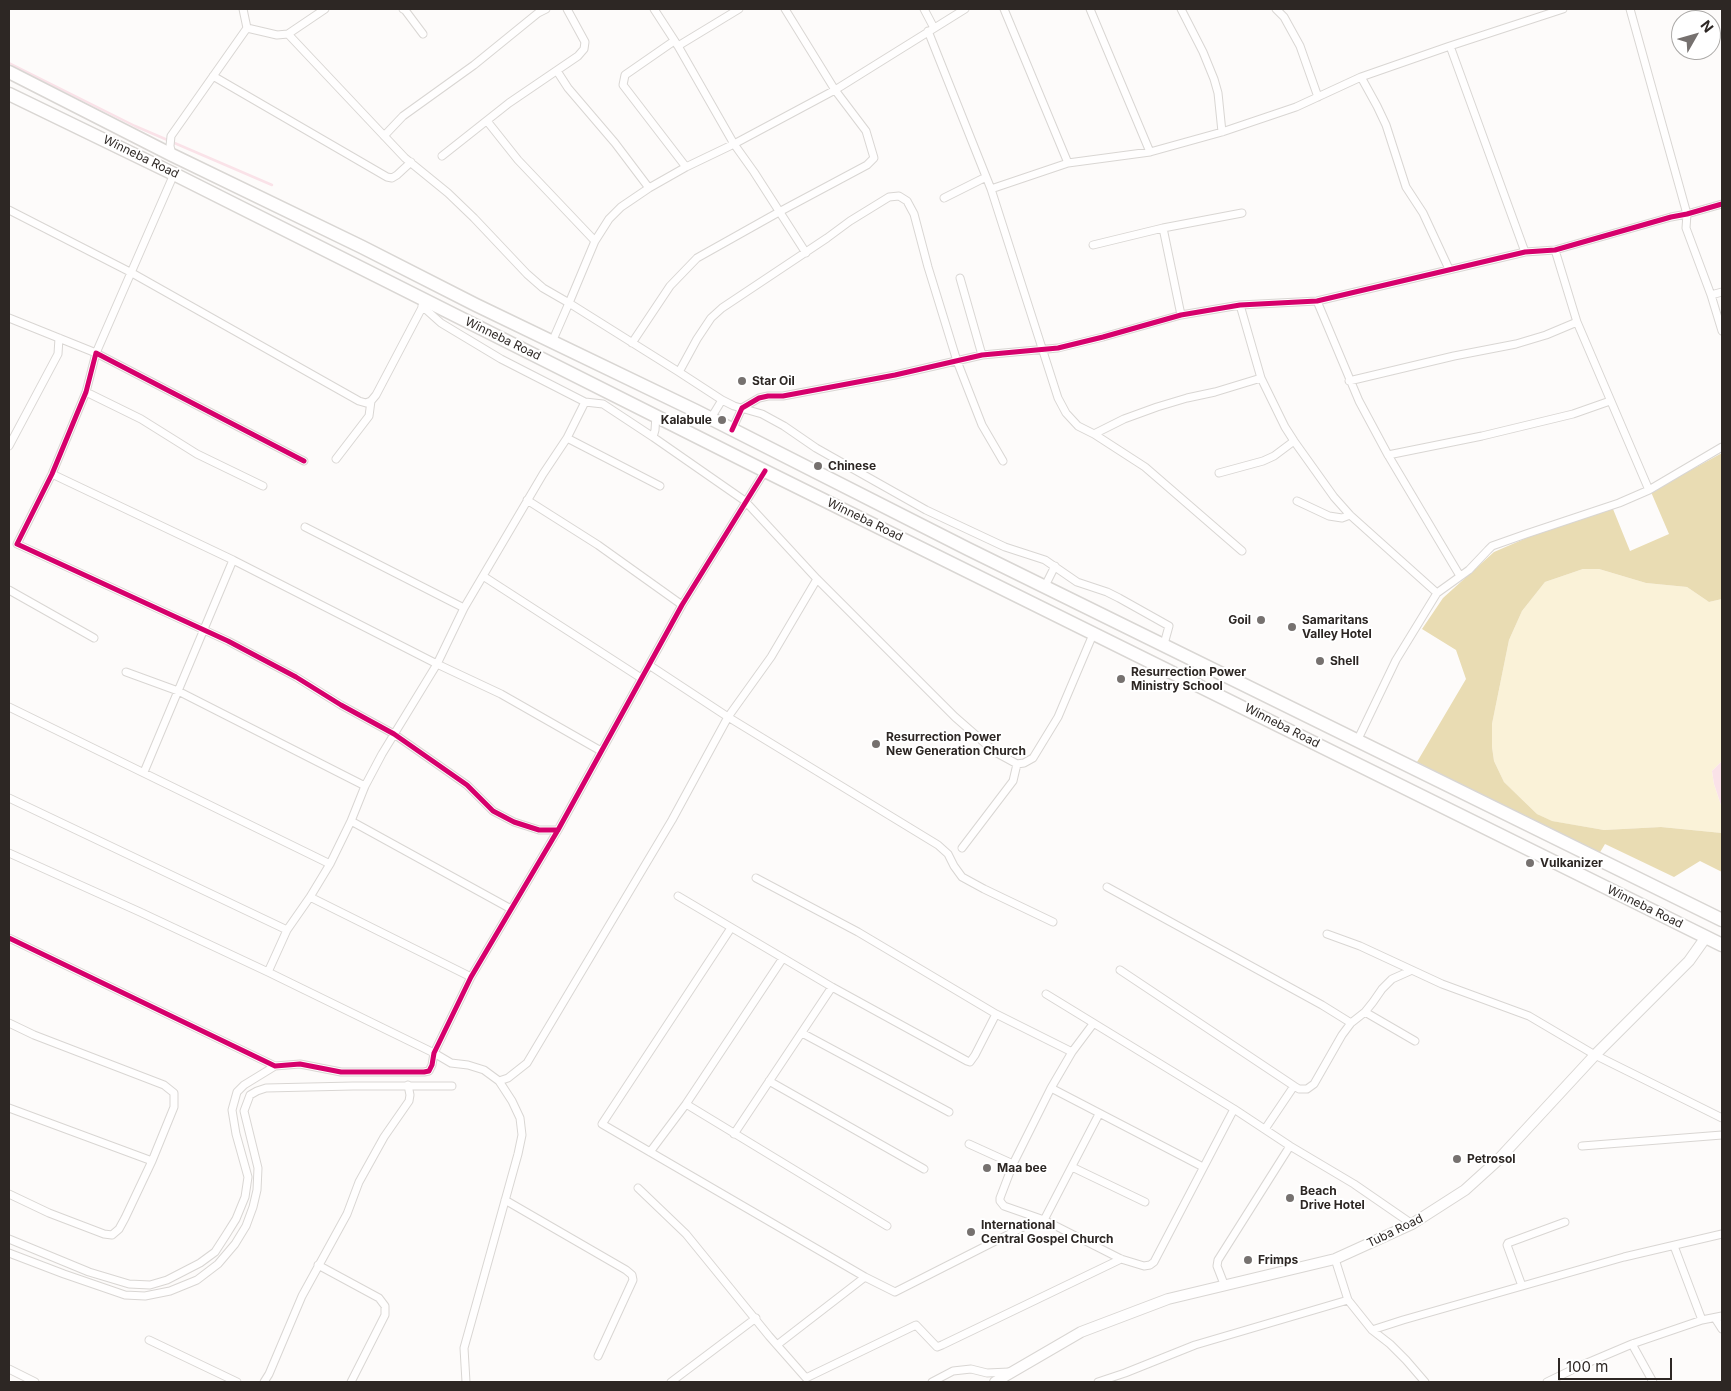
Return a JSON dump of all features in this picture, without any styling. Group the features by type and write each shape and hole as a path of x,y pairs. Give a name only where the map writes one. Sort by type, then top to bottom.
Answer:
{"highway":[{"name":"Winneba Road","path":"9,72 172,155 711,418 920,525 1321,723 1358,739 1722,920"},
{"name":"Winneba Road","path":"9,94 174,174 424,303 465,320 765,471 1094,632 1722,945"},
{"path":"465,320 472,315 476,305"},
{"path":"1404,787 1413,768"}],"street":[{"path":"172,155 170,146 171,136 247,28 243,9"},
{"path":"247,28 277,35 288,34 324,9"},
{"path":"403,9 406,10 422,34"},
{"path":"384,136 403,116 474,65 538,13 546,9"},
{"path":"442,156 509,103 557,71 584,49 585,42 567,9"},
{"path":"654,9 676,43 734,144 806,253"},
{"path":"686,167 623,85 625,75 676,43 738,9"},
{"path":"632,343 670,286 696,258 867,165 874,158 866,132 835,90 785,9"},
{"path":"924,9 991,189 1058,398 1066,413 1078,426 1094,434 1145,467 1242,551"},
{"path":"552,342 595,241 609,219 621,207 649,188 686,167 734,144 835,90 965,9"},
{"path":"1004,9 1068,163"},
{"path":"1090,9 1150,152"},
{"path":"1181,9 1203,52 1214,79 1218,93 1222,132"},
{"path":"1276,9 1284,17 1300,46 1318,98"},
{"path":"991,189 1068,163 1150,152 1222,132 1318,98 1361,78 1450,46 1563,9"},
{"path":"1630,9 1687,214 1686,228 1722,331"},
{"path":"288,34 384,136 474,218 527,274 543,288 722,400 762,414 784,426 816,448 926,510 1004,547 1045,560 1077,582 1107,592 1169,626 1164,644"},
{"path":"1450,46 1525,252"},
{"path":"557,71 568,88 615,143 649,188"},
{"path":"213,76 387,177 392,178 397,175 411,162"},
{"path":"1361,78 1386,125 1406,187 1423,213 1449,269"},
{"path":"487,121 518,160 595,241"},
{"path":"174,174 96,353 86,392 52,474 17,544 204,630 296,677 341,705 394,734 467,785 493,811 514,822 539,830 558,830"},
{"path":"944,198 986,177"},
{"path":"679,372 711,318 722,308 806,253 850,221 890,197 899,196 906,201 914,214 957,361 982,425 1003,461"},
{"path":"732,430 742,408 759,398 784,396 895,375 982,355 1043,350 1103,337 1181,315 1240,305 1317,300 1525,252 1555,250 1722,204"},
{"path":"9,210 132,273 359,401 371,402"},
{"path":"1093,245 1163,228 1242,213"},
{"path":"1163,228 1181,315"},
{"path":"1555,250 1577,322 1649,490"},
{"path":"960,278 982,355"},
{"path":"1711,295 1722,292"},
{"path":"1317,300 1349,381 1388,455 1460,576"},
{"path":"336,459 369,416 371,402 376,396 424,303 441,323 500,359 585,402 603,404 745,502 817,579 955,717 995,752 1017,764 1024,763 1033,758 1058,717 1094,632"},
{"path":"1240,305 1261,378 1294,441 1334,497 1350,515 1437,593"},
{"path":"9,318 96,353 304,462"},
{"path":"1349,381 1454,356 1516,344 1546,336 1577,322"},
{"path":"9,446 58,354 59,338"},
{"path":"1094,434 1124,419 1157,407 1261,378"},
{"path":"86,392 141,419 197,454 263,486"},
{"path":"711,418 722,400"},
{"path":"1388,455 1482,436 1573,414 1610,400"},
{"path":"268,972 287,930 330,864 351,821 365,786 437,664 464,608 527,500 567,438 585,402"},
{"path":"653,437 656,415"},
{"path":"567,438 660,486"},
{"path":"1218,473 1263,461 1274,456 1294,441"},
{"path":"1358,739 1396,660 1437,593 1469,570 1492,546 1619,504 1649,490 1722,447"},
{"path":"9,1239 89,1272 129,1284 150,1285 167,1280 200,1264 215,1252 236,1219 245,1197 248,1177 236,1134 232,1110 237,1092 244,1085 275,1066 300,1064 341,1072 424,1072 429,1070 432,1065 434,1052 471,977 558,830 682,605 765,471"},
{"path":"52,474 233,560 437,664 501,694 600,751"},
{"path":"527,500 598,545 682,605"},
{"path":"1297,502 1329,516 1342,518 1350,515"},
{"path":"920,525 926,510"},
{"path":"305,527 464,608"},
{"path":"144,772 233,560"},
{"path":"1045,586 1056,566"},
{"path":"483,576 641,678"},
{"path":"499,1081 508,1078 527,1063 672,820 728,717 771,657 817,579"},
{"path":"9,590 94,638"},
{"path":"648,665 728,717 938,845 948,854 962,876 984,889 1053,922"},
{"path":"126,672 178,691 365,786"},
{"path":"9,707 330,864"},
{"path":"962,848 1013,781 1017,764"},
{"path":"9,798 287,930"},
{"path":"351,821 511,909"},
{"path":"9,853 268,972 434,1052 451,1063 468,1064 484,1070 499,1081 512,1100 520,1118 522,1135 464,1348 466,1382"},
{"path":"756,878 858,932 996,1014 1072,1052"},
{"path":"1108,887 1322,1005 1351,1023"},
{"path":"678,896 832,987 966,1061 970,1062 975,1056 996,1014"},
{"path":"310,897 471,977"},
{"path":"731,928 602,1124 865,1277 895,1292 1041,1219 1072,1167 1099,1114"},
{"path":"1327,934 1360,946 1410,971 1529,1016 1595,1055 1722,1118"},
{"name":"Tuba Road","path":"995,1382 1081,1332 1168,1299 1224,1284 1286,1272 1334,1258 1412,1224 1458,1195 1480,1177 1595,1055 1689,961 1706,937"},
{"path":"9,938 275,1066"},
{"path":"650,1152 686,1104 783,958"},
{"path":"1120,970 1299,1089 1307,1089 1314,1084 1351,1023 1365,1012 1382,989 1392,979 1410,971"},
{"path":"734,1134 832,987"},
{"path":"1046,994 1354,1184 1412,1224"},
{"path":"1365,1012 1415,1041"},
{"path":"9,1023 34,1035 164,1085 174,1093 174,1107 152,1161 119,1229 112,1234 104,1234 9,1194"},
{"path":"1093,1024 1072,1052 1051,1088 1013,1164 1000,1198 1001,1204 1004,1206 1041,1219 1122,1259 1144,1266 1150,1265 1154,1262 1234,1109"},
{"path":"802,1033 949,1112"},
{"path":"769,1081 924,1169"},
{"path":"264,1382 302,1296 347,1214 359,1182 384,1137 409,1101 408,1086"},
{"path":"9,1252 64,1274 125,1295 145,1296 197,1280 218,1264 235,1244 246,1226 253,1207 257,1190 258,1168 244,1111 250,1095 257,1090 266,1088 452,1086"},
{"path":"1266,1129 1294,1086"},
{"path":"1051,1088 1203,1167"},
{"path":"686,1104 888,1226"},
{"path":"9,1108 152,1161"},
{"path":"1582,1146 1722,1135"},
{"path":"969,1144 1013,1164"},
{"path":"1224,1284 1216,1266 1218,1260 1290,1146"},
{"path":"1072,1167 1145,1202"},
{"path":"638,1188 686,1234 806,1378 916,1324 937,1347 942,1346 1122,1259"},
{"path":"505,1200 632,1275 633,1280 598,1356"},
{"path":"1522,1286 1507,1245 1508,1243 1565,1222"},
{"path":"1372,1330 1624,1257 1722,1234"},
{"path":"1674,1246 1702,1320"},
{"path":"1334,1258 1348,1300 1372,1330 1390,1344 1425,1382"},
{"path":"318,1265 378,1298 384,1306 386,1315 351,1382"},
{"path":"777,1345 865,1277"},
{"path":"1098,1382 1196,1345 1348,1300"},
{"path":"1547,1382 1632,1344 1702,1320 1718,1317 1722,1329"},
{"path":"671,1382 756,1318"},
{"path":"149,1340 237,1382"},
{"path":"1632,1344 1653,1382"},
{"path":"9,1369 36,1382"},
{"path":"932,1382 953,1371 1010,1372"}],"shaded area":[{"path":"1722,453 1722,599 1709,602 1687,587 1646,583 1599,569 1583,569 1545,582 1522,611 1509,640 1492,724 1492,747 1494,761 1504,782 1537,814 1552,821 1604,830 1661,827 1722,833 1722,872 1700,861 1674,877 1605,844 1599,854 1417,762 1466,679 1456,650 1422,629 1443,598 1494,552 1538,533 1613,509 1630,551 1669,534 1651,492"},
{"path":"1583,569 1599,569 1646,583 1687,587 1709,602 1722,599 1722,761 1712,771 1722,808 1722,833 1661,827 1604,830 1551,821 1537,814 1504,782 1494,761 1492,724 1509,640 1522,611 1545,582"},
{"path":"1722,761 1722,808 1712,771"}],"waterway":[{"path":"9,63 135,126 272,185"}],"cycle path":[{"path":"732,430 742,408 759,398 783,396 895,375 982,355 1058,348 1181,315 1240,305 1317,301 1525,252 1555,250 1722,204"},
{"path":"304,461 96,353 86,392 52,474 17,544 228,641 296,677 341,705 394,734 467,785 493,811 514,822 539,830 558,830"},
{"path":"9,938 275,1066 300,1064 341,1072 429,1071 434,1053 471,977 558,830 682,605 765,471"}],"place":[{"name":"Star Oil","path":"742,381"},
{"name":"Kalabule","path":"722,420"},
{"name":"Chinese","path":"818,466"},
{"name":"Goil","path":"1261,620"},
{"name":"Samaritans Valley Hotel","path":"1292,627"},
{"name":"Shell","path":"1320,661"},
{"name":"Resurrection Power Ministry School","path":"1121,679"},
{"name":"Resurrection Power New Generation Church","path":"876,744"},
{"name":"Vulkanizer","path":"1530,863"},
{"name":"Petrosol","path":"1457,1159"},
{"name":"Maa bee","path":"987,1168"},
{"name":"Beach Drive Hotel","path":"1290,1198"},
{"name":"International Central Gospel Church","path":"971,1232"},
{"name":"Frimps","path":"1248,1260"}]}
